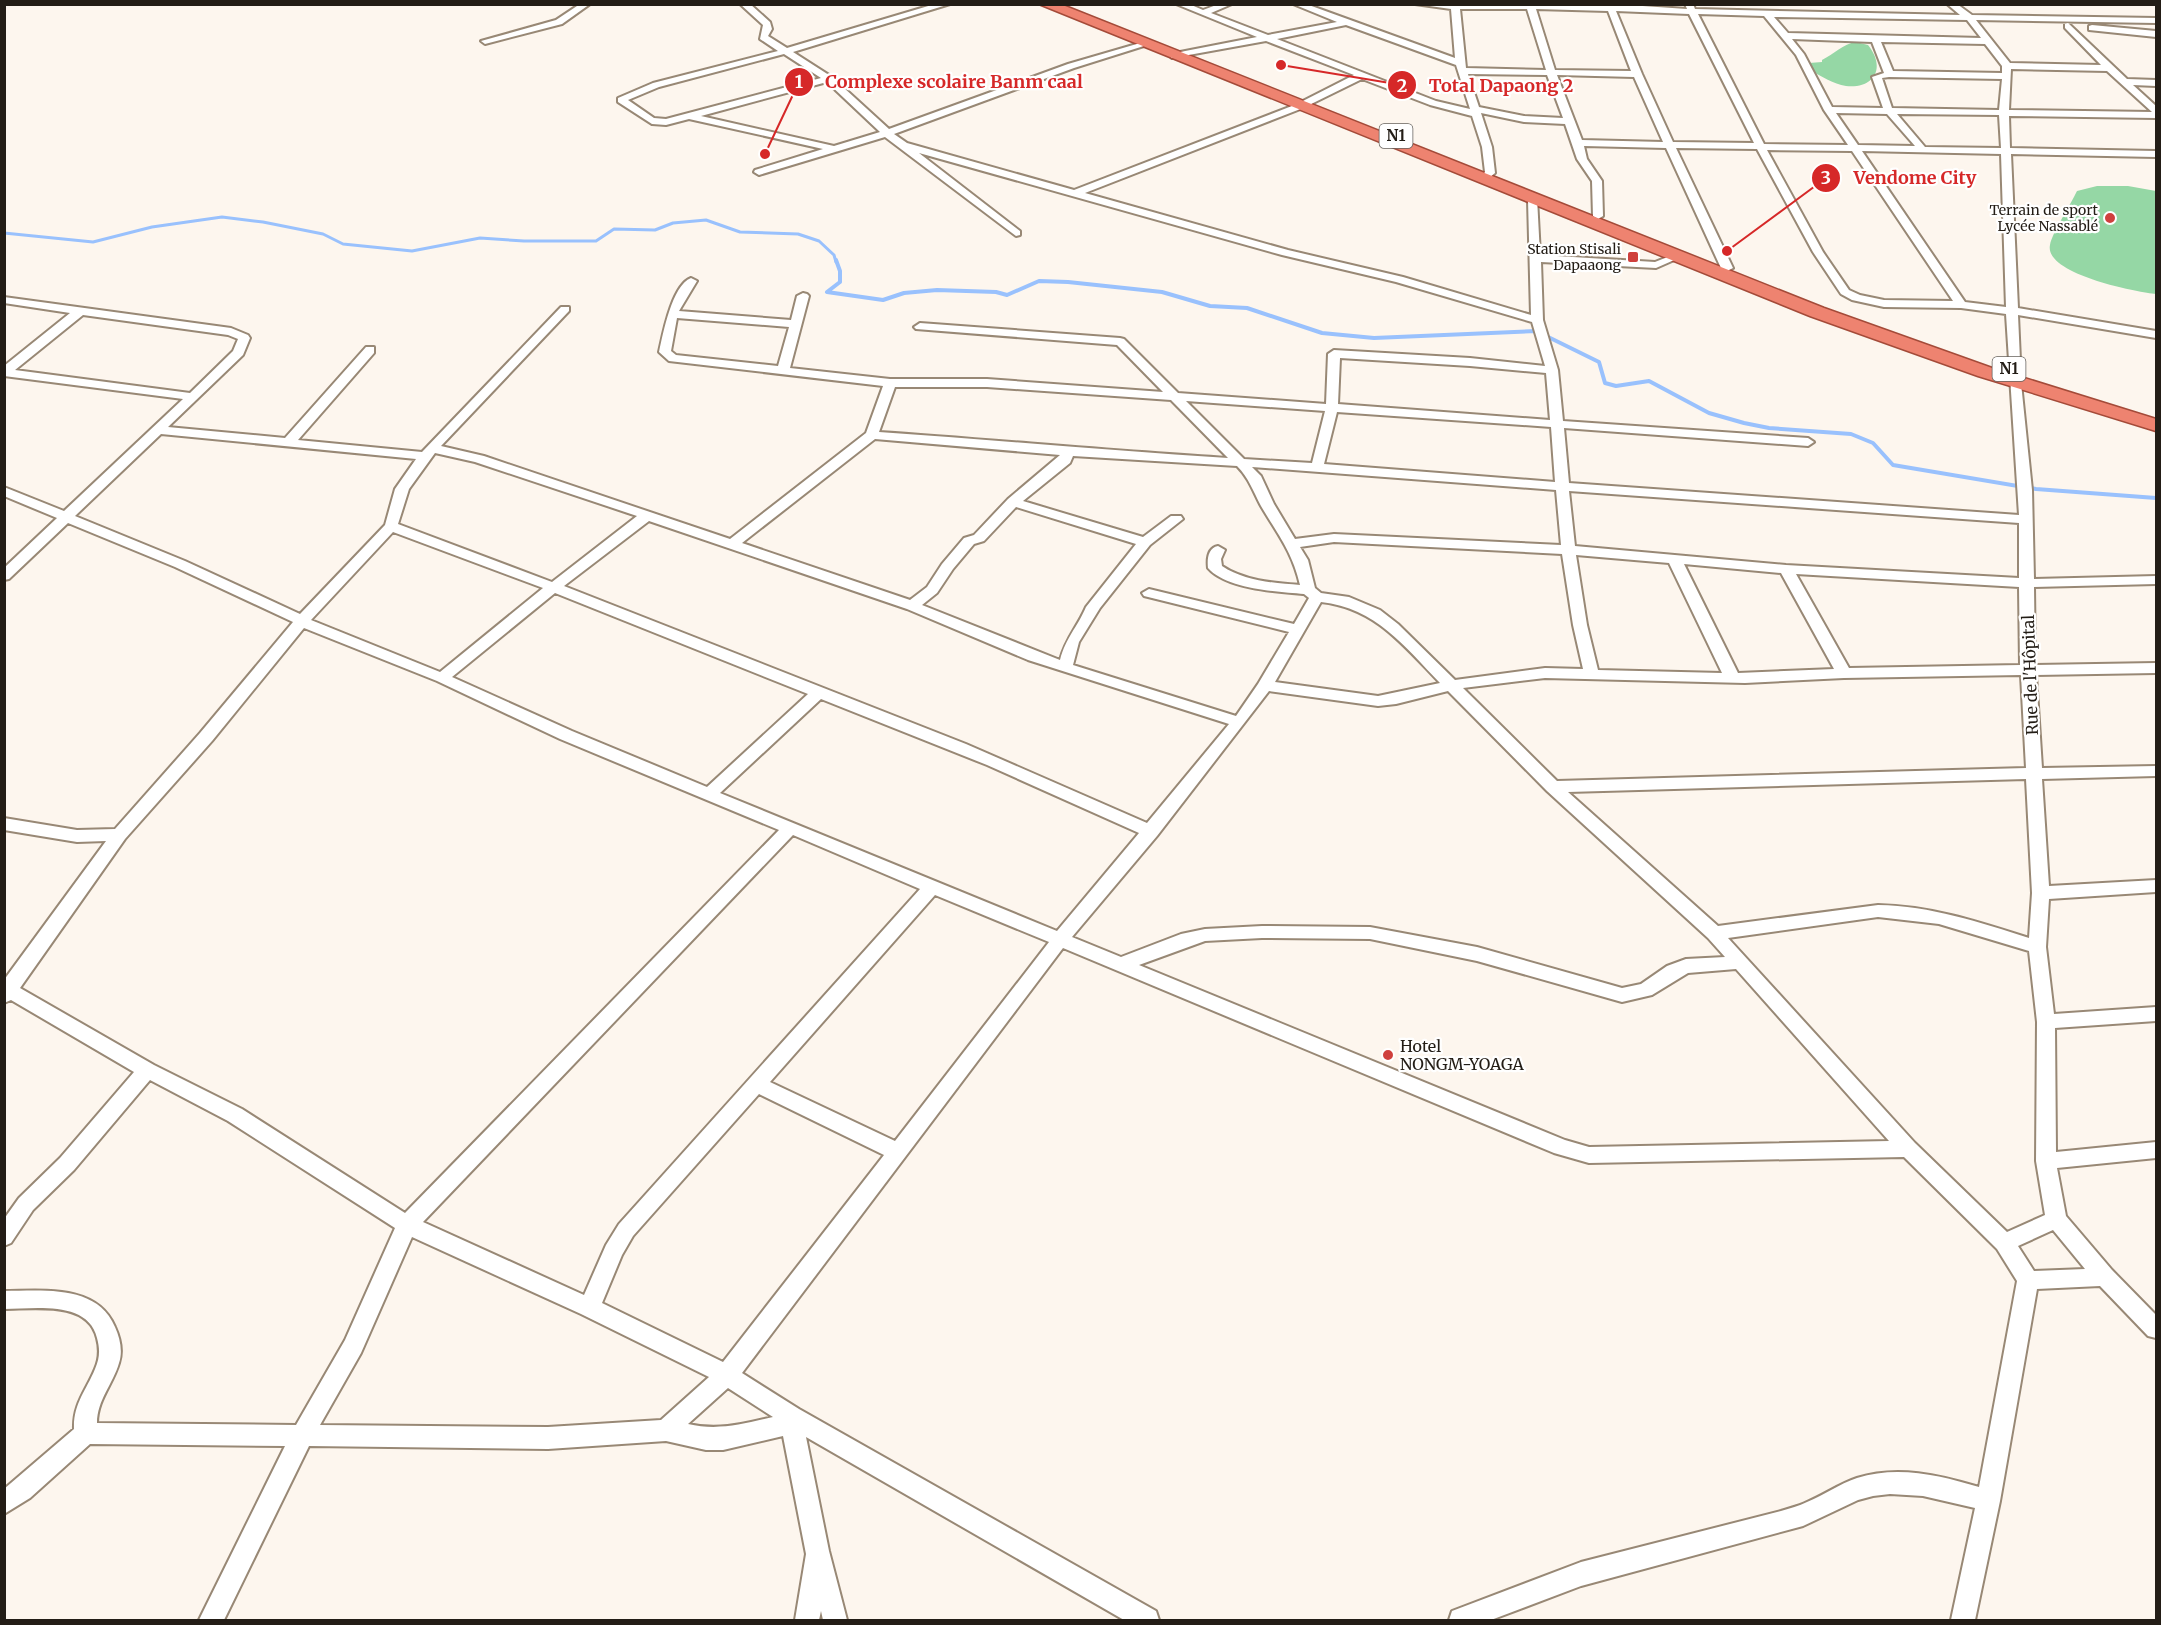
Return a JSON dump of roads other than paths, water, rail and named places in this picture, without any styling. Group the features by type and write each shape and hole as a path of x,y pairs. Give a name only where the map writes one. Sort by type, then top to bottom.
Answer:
{"highway":[{"name":"N1","path":"1046,4 1144,43 1181,55"},
{"name":"N1","path":"1065,4 1181,55 1487,176 1598,216 1727,268 2015,377 2157,425"},
{"name":"N1","path":"1487,176 1533,200 1895,342 2157,415"}],"street":[{"path":"485,41 559,22 586,4"},
{"path":"744,4 767,24 768,29 763,37 830,79 887,133 1016,233"},
{"path":"830,79 659,122 652,121 621,100 656,85 787,51 946,4"},
{"path":"1180,4 1433,103 1524,119 1568,121"},
{"path":"1203,13 1228,4"},
{"path":"1297,4 1461,67 1551,73 1637,74"},
{"path":"1951,4 1970,18 1988,41 2006,71"},
{"path":"1420,5 1690,8 1767,14 2157,20"},
{"path":"1420,5 1456,22"},
{"path":"1455,5 1461,67 1487,147 1487,176"},
{"path":"1530,5 1551,73 1582,159 1599,186 1598,216"},
{"path":"1610,7 1637,74 1727,268"},
{"path":"1690,8 1761,148 1818,252 1845,292 1852,297 1874,302 1961,305 2012,311 2157,334"},
{"path":"1767,14 1788,36 1829,110 1961,305"},
{"path":"2013,19 2157,35"},
{"path":"1181,55 1344,22"},
{"path":"2068,26 2157,113"},
{"path":"2083,40 2157,35"},
{"path":"1788,36 1988,41"},
{"path":"1876,40 1889,75"},
{"path":"759,172 887,133 1071,66 1144,43"},
{"path":"1923,150 1888,110 1877,77 2109,68"},
{"name":"Rue de l'Hôpital","path":"2006,71 2004,112 2012,311 2015,377 2025,487 2028,670 2041,893 2037,947 2046,1022 2046,1161 2056,1219"},
{"path":"1077,193 1304,104 1360,76"},
{"path":"2127,82 2157,83"},
{"path":"1829,110 2157,113"},
{"path":"689,116 733,128 835,149"},
{"path":"1503,124 1524,119"},
{"path":"1481,129 1492,126"},
{"path":"1578,143 2006,153 2157,154"},
{"path":"905,146 1286,253 1400,279 1537,320"},
{"path":"1533,200 1537,320 1552,370 1568,550 1580,625 1591,673"},
{"path":"1535,258 1656,265 1675,257"},
{"path":"691,281 672,314 665,352 668,357 890,383 987,383 1808,442"},
{"path":"783,371 803,296"},
{"path":"4,300 231,332 244,338 239,352 69,517 4,576"},
{"path":"566,309 428,452 402,489 391,526 302,621 206,737 119,835 7,991 147,1070 235,1115 407,1225 589,1307 727,1375 791,1420 1147,1620"},
{"path":"5,372 81,310"},
{"path":"672,314 796,324"},
{"path":"666,1430 727,1375 1060,940 1239,722 1266,686 1298,630 1312,594 1304,578 1304,569 1267,504 1261,487 1242,462 1120,342 920,327"},
{"path":"289,441 370,350"},
{"path":"1317,467 1332,406 1334,354 1470,362 1552,370"},
{"path":"5,372 193,397"},
{"path":"732,544 872,435 890,383"},
{"path":"160,430 428,452 479,459 912,606 1065,668 1239,722"},
{"path":"872,435 1020,446 1068,452 1317,467 1427,477 2024,519"},
{"path":"912,606 932,590 947,567 969,541 978,538 1013,502 1065,460 1068,452"},
{"path":"4,491 180,564 302,621 442,678 566,735 1576,1152 1610,1156 1908,1149"},
{"path":"1013,502 1145,542"},
{"path":"442,678 553,587 646,516"},
{"path":"1065,668 1072,642 1088,619 1093,607 1145,542 1176,519"},
{"path":"391,526 942,740 1065,792 1151,832"},
{"path":"1290,544 1334,538 1568,550 1786,569 2027,583 2157,580"},
{"path":"1218,550 1214,559 1215,568 1221,574 1344,600 1375,613 1393,627 1554,787 1714,933 1908,1149 2004,1243 2028,1280 1988,1501 1963,1620"},
{"path":"1674,559 1732,678"},
{"path":"1786,569 1844,673"},
{"path":"1149,593 1298,630"},
{"path":"1266,686 1378,701 1396,699 1451,685 1545,673 1732,678 1844,673 2157,668"},
{"path":"710,793 818,693"},
{"path":"1554,787 1810,778 2157,771"},
{"path":"4,824 77,836 119,835"},
{"path":"212,1620 303,1434 353,1346 407,1225 791,827"},
{"path":"2041,893 2157,886"},
{"path":"589,1307 613,1251 622,1236 932,887"},
{"path":"1714,933 1878,911 1899,911 1926,914 2037,947"},
{"path":"1122,964 1187,939 1205,935 1262,932 1370,933 1477,954 1622,995 1646,990 1673,971 1686,966 1741,962"},
{"path":"2046,1022 2157,1014"},
{"path":"4,1237 26,1204 67,1164 147,1070"},
{"path":"756,1084 898,1152"},
{"path":"2046,1161 2157,1150"},
{"path":"2004,1243 2056,1219 2105,1277 2157,1329"},
{"path":"2028,1280 2105,1277"},
{"path":"4,1300 70,1302 85,1305 99,1314 105,1325 111,1352 109,1362 85,1408 86,1433"},
{"path":"4,1503 86,1433 548,1438 666,1430 706,1439 723,1439 791,1420"},
{"path":"791,1420 817,1551 835,1620"},
{"path":"1461,1620 1581,1574 1812,1512 1857,1489 1893,1483 1919,1484 1944,1488 1988,1501"},
{"path":"807,1620 817,1551"}],"waterway":[{"path":"4,233 93,242 152,227 222,217 263,222 323,234 343,244 412,251 480,238 524,241 596,241 614,229 655,230 673,223 706,220 740,232 798,234 819,241 834,255 836,262"},
{"path":"836,260 840,271 840,282 827,292 883,300 904,293 937,290 996,292 1007,295 1039,281 1068,282 1162,292 1210,306 1247,308 1322,333 1374,338 1536,331 1599,362 1605,383 1616,386 1649,381 1709,413 1744,423 1769,428 1851,434 1873,443 1893,465 2036,489 2156,498"}],"place":[{"name":"Total Dapaong 2","path":"1281,65"},
{"name":"Complexe scolaire Banm caal","path":"765,154"},
{"name":"Terrain de sport Lycée Nassablé","path":"2110,218"},
{"name":"Vendome City","path":"1727,251"},
{"name":"Station Stisali Dapaaong","path":"1633,257"},
{"name":"Hotel NONGM-YOAGA","path":"1388,1055"}]}
